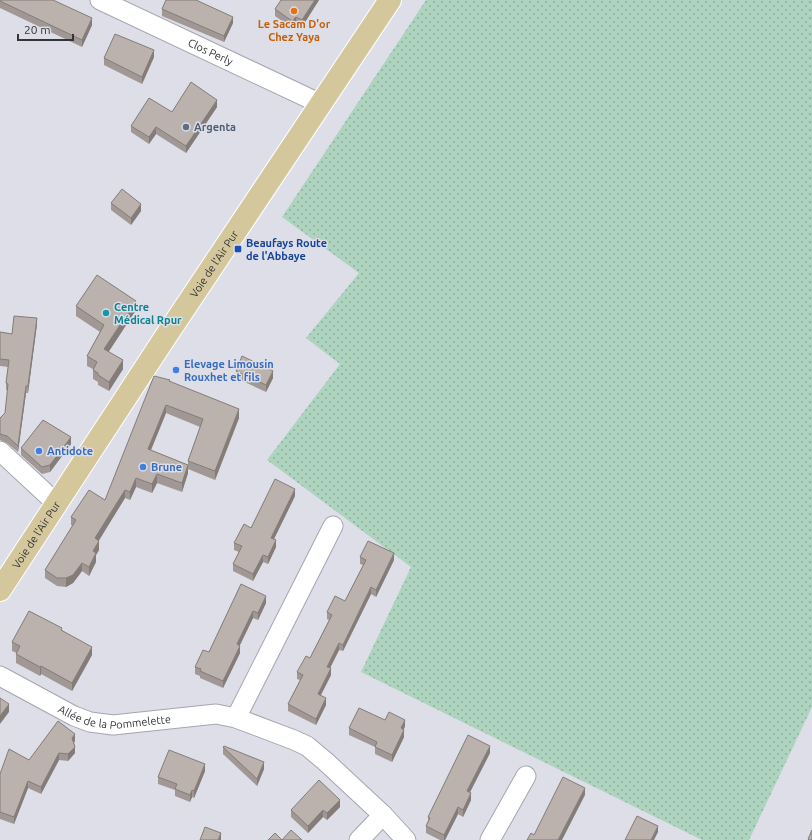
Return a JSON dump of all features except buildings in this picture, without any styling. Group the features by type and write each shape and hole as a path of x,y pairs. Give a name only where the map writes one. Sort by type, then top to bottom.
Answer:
{"main road":[{"name":"Voie de l'Air Pur","path":"0,590 170,329 390,0"}],"street":[{"name":"Clos Perly","path":"100,0 321,104"},
{"path":"0,451 56,503"},
{"path":"236,718 333,526"},
{"name":"Allée de la Pommelette","path":"0,676 74,716 90,722 113,725 216,714 236,718 307,746 383,816 406,840"},
{"path":"490,840 526,776"},
{"path":"360,840 383,816"}],"green space":[{"path":"426,0 812,0 812,707 749,840 702,840 361,672 411,567 267,460 340,364 306,338 359,273 282,217"}],"place":[{"name":"Le Sacam D'or Chez Yaya","path":"294,11"},
{"name":"Argenta","path":"186,127"},
{"name":"Beaufays Route de l'Abbaye","path":"238,249"},
{"name":"Centre Médical Rpur","path":"106,313"},
{"name":"Elevage Limousin Rouxhet et fils","path":"176,370"},
{"name":"Antidote","path":"39,451"},
{"name":"Brune","path":"143,467"}]}
